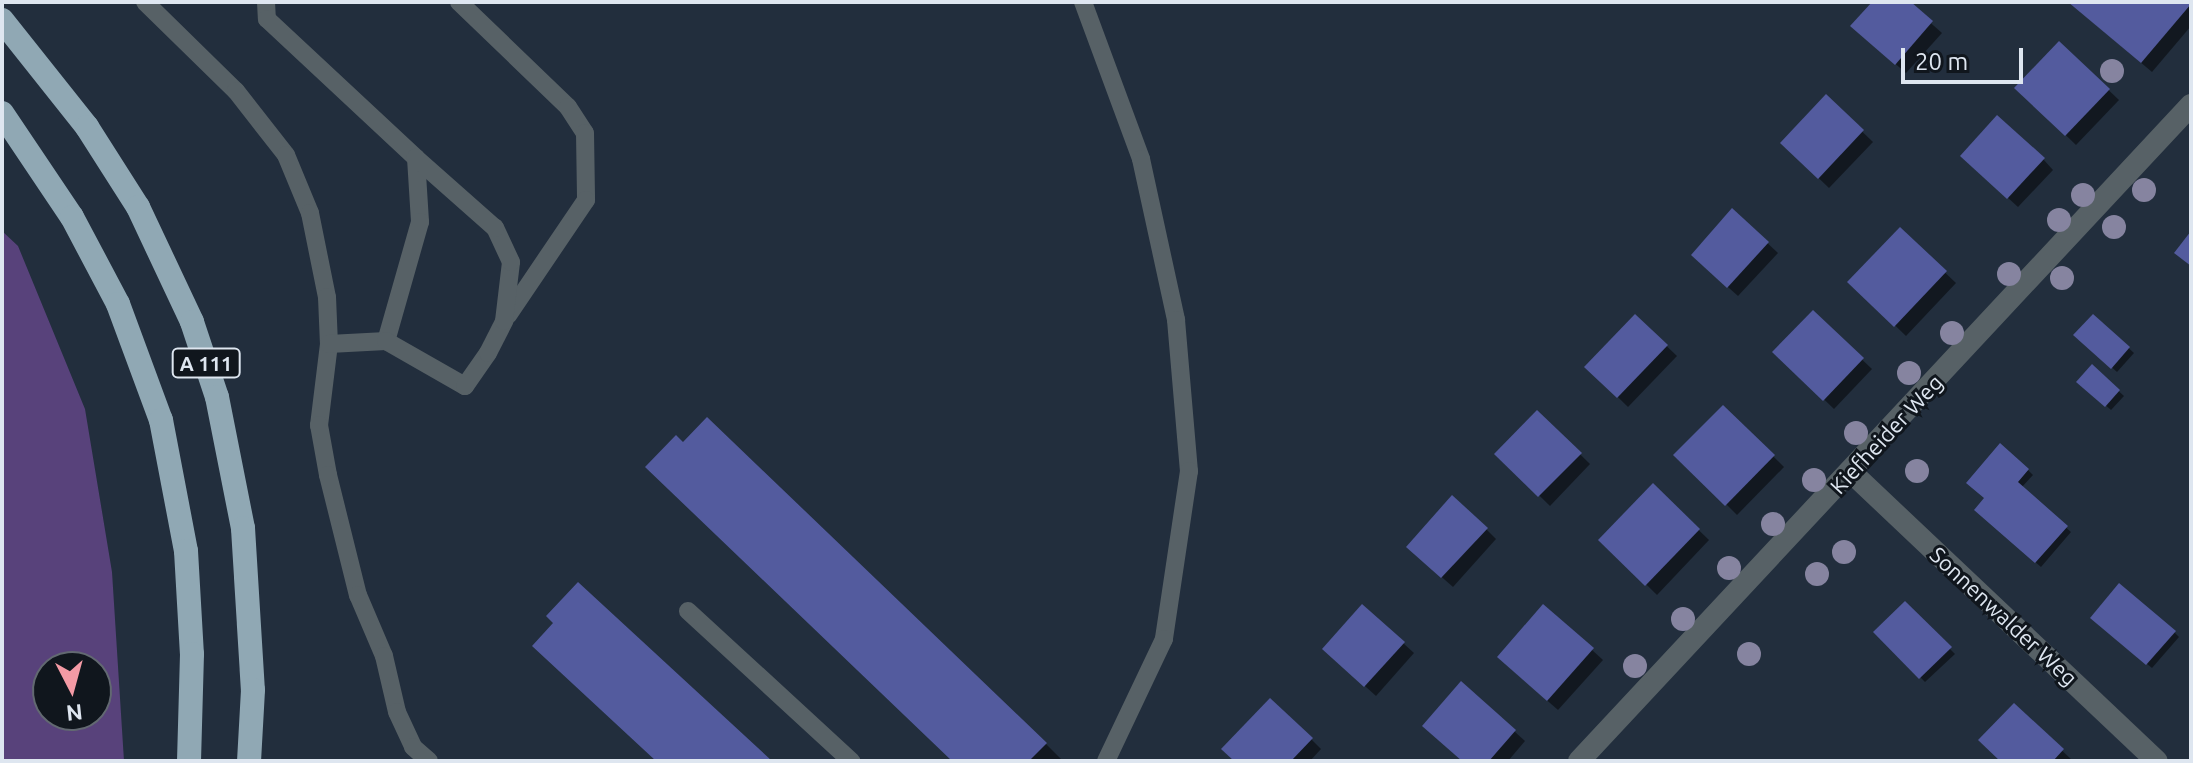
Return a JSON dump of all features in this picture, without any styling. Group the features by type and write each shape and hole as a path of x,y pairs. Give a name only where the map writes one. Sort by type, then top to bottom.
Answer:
{"highway":[{"name":"A 111","path":"2,20 87,127 138,207 192,322 217,397 243,528 253,690 249,761"},
{"name":"A 111","path":"2,113 72,217 118,304 161,420 186,551 192,654 189,761"}],"street":[{"name":"Kiefheider Weg","path":"1579,761 2188,113"},
{"name":"Sonnenwalder Weg","path":"1850,471 2157,761"}],"lane":[{"path":"145,2 236,91 286,155 319,251 329,344 319,425 338,517 397,712 413,747 429,761"},
{"path":"266,2 267,19 495,228 511,262 504,321"},
{"path":"329,344 386,341 465,386 504,321 586,200 585,133 568,107 459,2"},
{"path":"1083,2 1141,159 1176,320 1189,471 1164,639 1106,761"},
{"path":"386,341 420,222 416,158"},
{"path":"688,611 851,761"}],"shaded area":[{"path":"2,231 18,246 85,409 112,572 124,761 2,761"}],"building":[{"path":"1872,2 1911,2 1933,21 1895,65 1850,26"},
{"path":"2068,2 2191,2 2191,4 2141,63"},
{"path":"2059,41 2110,89 2065,136 2014,88"},
{"path":"1826,94 1864,130 1818,179 1780,143"},
{"path":"1997,115 2045,158 2007,199 1960,156"},
{"path":"1732,208 1769,242 1727,288 1691,255"},
{"path":"1900,227 1947,271 1894,327 1847,282"},
{"path":"2191,231 2191,266 2174,253"},
{"path":"1813,310 1864,358 1823,401 1772,352"},
{"path":"1635,314 1668,345 1617,398 1584,367"},
{"path":"2093,314 2130,347 2111,369 2073,335"},
{"path":"2092,364 2120,390 2105,407 2076,382"},
{"path":"1723,405 1775,455 1725,506 1673,455"},
{"path":"1537,410 1582,453 1538,497 1494,454"},
{"path":"707,417 1047,743 1029,761 952,761 645,467 676,435 683,442"},
{"path":"2000,443 2029,469 2018,482 2068,526 2035,563 1974,510 1984,498 1966,483"},
{"path":"1653,483 1700,529 1645,586 1598,540"},
{"path":"1452,495 1488,528 1441,578 1406,547"},
{"path":"578,582 772,761 656,761 532,646 553,623 546,616"},
{"path":"2119,583 2176,631 2146,665 2090,618"},
{"path":"1905,601 1952,647 1919,679 1873,632"},
{"path":"1362,604 1405,642 1364,687 1322,649"},
{"path":"1543,604 1594,648 1547,701 1497,657"},
{"path":"1461,681 1516,730 1489,761 1462,761 1422,726"},
{"path":"1270,698 1313,738 1291,761 1234,761 1221,749"},
{"path":"2014,703 2064,749 2053,761 2000,761 1978,740"}]}
